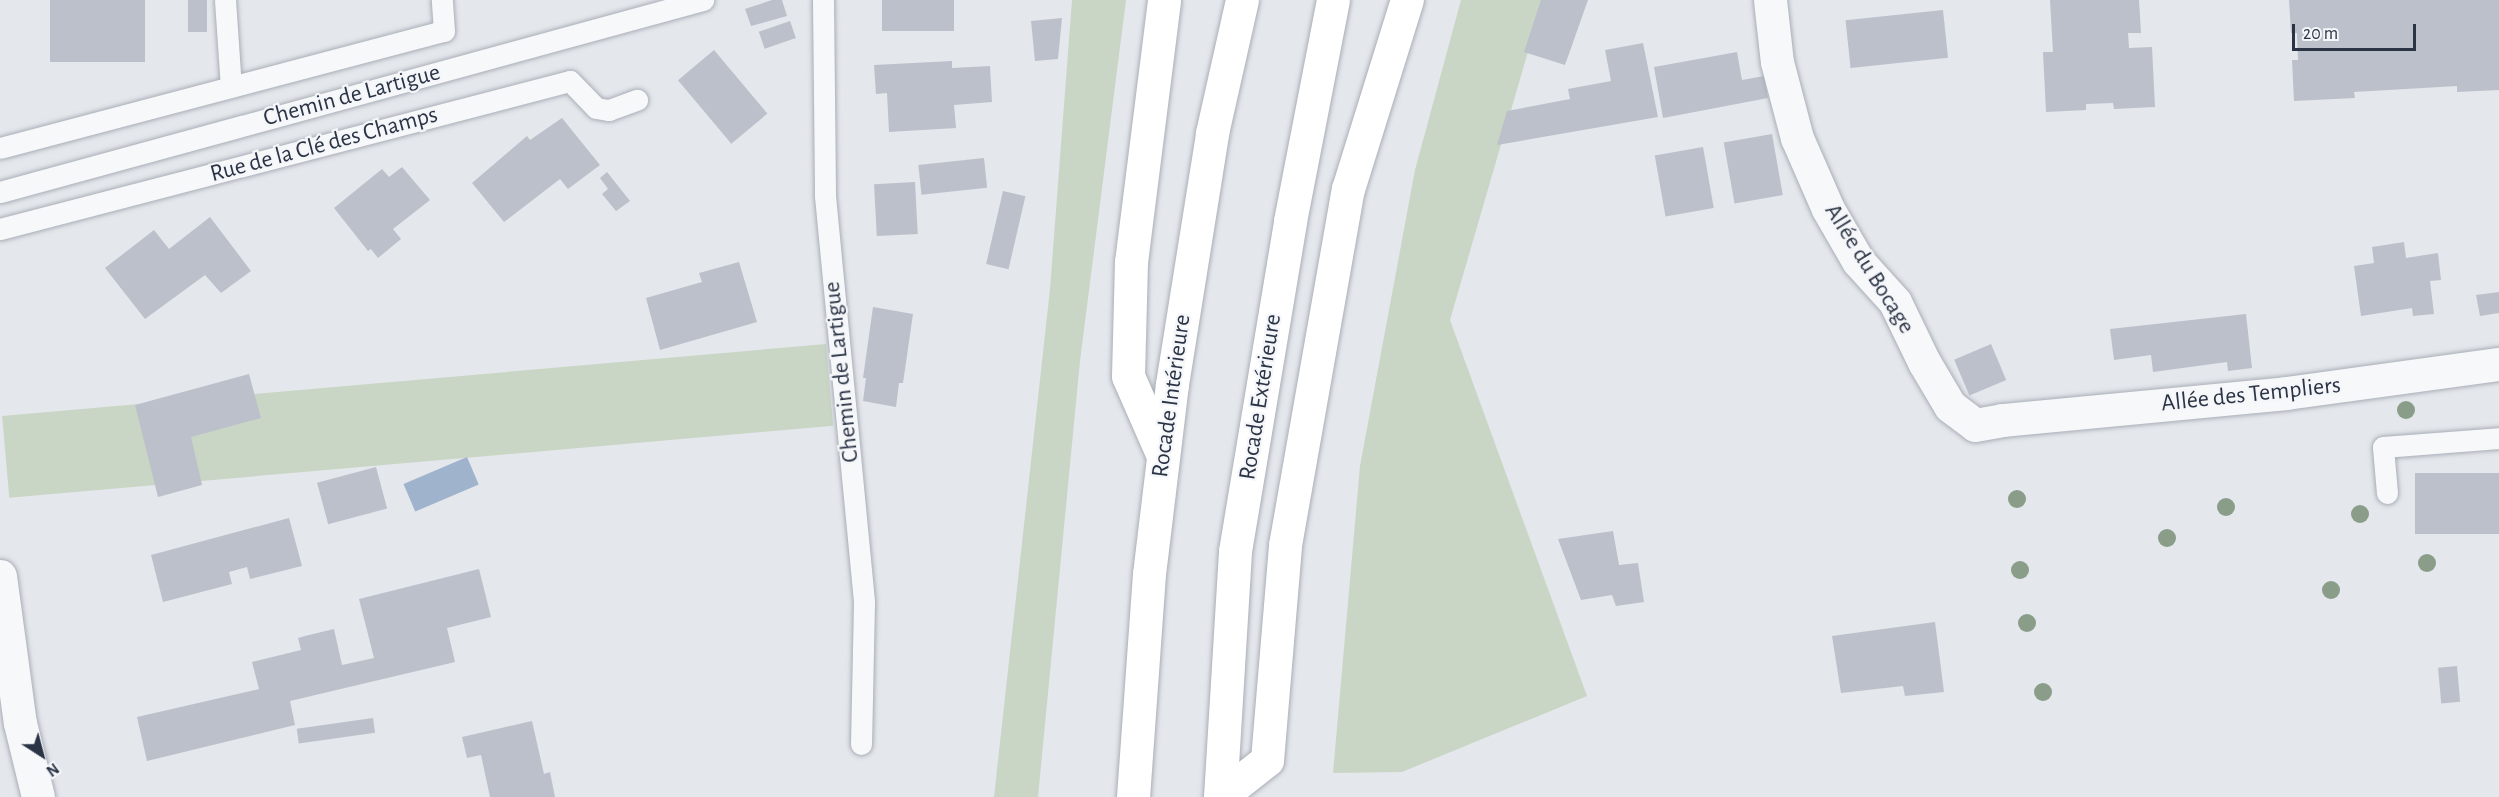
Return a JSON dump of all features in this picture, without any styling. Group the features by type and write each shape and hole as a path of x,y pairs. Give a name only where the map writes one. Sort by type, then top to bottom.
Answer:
{"highway":[{"path":"1163,456 1128,376 1131,262 1164,0"},
{"name":"Rocade Intérieure","path":"1133,797 1149,574 1163,456 1212,133 1242,0"},
{"name":"Rocade Extérieure","path":"1220,797 1235,551 1290,220 1333,0"},
{"path":"1220,797 1267,760 1285,545 1348,189 1407,0"}],"street":[{"name":"Allée du Bocage","path":"1770,0 1777,62 1797,138 1828,209 1858,261 1895,302 1924,362 1950,406 1975,425 2002,420"},
{"name":"Allée des Templiers","path":"2002,420 2286,393 2499,364"},
{"path":"0,576 20,723 38,797"}],"lane":[{"path":"225,0 231,87"},
{"path":"0,148 444,31 442,0"},
{"name":"Chemin de Lartigue","path":"0,192 703,0"},
{"name":"Chemin de Lartigue","path":"824,0 825,196 864,602 861,744"},
{"name":"Rue de la Clé des Champs","path":"0,230 570,81 596,108 609,110 638,100"},
{"path":"2387,493 2383,447 2499,438"}],"green space":[{"path":"1072,0 1126,0 1080,361 1038,797 994,797 1050,289"},
{"path":"1461,0 1543,0 1450,320 1587,696 1402,772 1333,773 1360,466 1415,170"},
{"path":"826,344 833,426 9,498 2,416"}],"water":[{"path":"467,457 479,485 415,512 403,484"}],"building":[{"path":"50,0 145,0 145,62 50,62"},
{"path":"188,0 207,0 207,32 188,32"},
{"path":"772,0 782,0 787,16 751,26 745,9"},
{"path":"882,0 954,0 954,31 882,31"},
{"path":"1541,0 1588,0 1565,65 1524,52"},
{"path":"2050,0 2139,0 2141,33 2128,33 2129,48 2152,47 2155,107 2114,109 2113,103 2086,104 2086,110 2046,112 2043,52 2053,52"},
{"path":"2289,0 2499,0 2499,90 2457,92 2457,86 2354,92 2355,98 2294,101 2292,60 2298,60 2297,33 2291,33"},
{"path":"1943,10 1948,58 1851,68 1846,20"},
{"path":"1062,18 1058,59 1035,61 1031,21"},
{"path":"790,21 796,38 765,49 759,32"},
{"path":"1643,43 1658,117 1497,145 1507,111 1570,99 1568,89 1611,81 1605,50"},
{"path":"714,50 767,114 731,144 678,80"},
{"path":"1737,52 1742,80 1764,76 1768,98 1663,118 1654,67"},
{"path":"952,61 952,68 990,66 992,102 954,105 956,128 889,132 887,93 876,94 874,65"},
{"path":"562,118 600,165 568,189 560,179 504,222 472,183 527,136 530,140"},
{"path":"1772,134 1783,195 1735,204 1724,143"},
{"path":"1703,147 1714,208 1666,217 1655,156"},
{"path":"984,158 987,188 921,195 918,165"},
{"path":"402,167 430,200 393,229 401,239 378,258 371,249 368,251 334,208 382,169 389,177"},
{"path":"607,172 630,201 616,211 602,194 608,189 600,178"},
{"path":"915,182 918,234 877,236 874,184"},
{"path":"1003,191 1025,196 1009,269 986,264"},
{"path":"210,217 251,271 221,293 205,275 145,319 105,268 154,230 169,249"},
{"path":"2404,242 2406,258 2438,253 2441,280 2430,281 2434,314 2413,316 2412,308 2361,316 2354,266 2374,263 2372,247"},
{"path":"739,262 757,322 660,350 646,298 702,282 699,273"},
{"path":"2499,292 2499,313 2480,316 2476,295"},
{"path":"873,307 913,314 903,383 899,383 896,407 863,401 866,378 863,378"},
{"path":"2246,314 2252,368 2228,371 2227,362 2153,372 2151,355 2114,360 2110,329"},
{"path":"1991,344 2006,380 1969,396 1954,360"},
{"path":"249,374 261,418 191,437 202,485 158,497 135,405"},
{"path":"376,467 387,509 328,524 317,483"},
{"path":"2415,473 2499,473 2499,534 2415,534"},
{"path":"289,518 302,566 250,579 247,567 229,572 232,584 163,602 151,555"},
{"path":"1613,531 1619,565 1638,563 1644,602 1616,606 1612,595 1581,600 1558,539"},
{"path":"479,569 491,617 447,628 455,662 290,701 295,725 147,761 137,717 259,689 252,662 301,650 298,638 305,636 334,629 342,665 374,658 359,599"},
{"path":"1935,622 1944,692 1905,696 1903,686 1841,693 1832,636"},
{"path":"2457,666 2460,702 2441,704 2438,668"},
{"path":"373,718 375,733 299,744 297,729"},
{"path":"532,721 544,774 550,772 555,797 490,797 481,755 467,758 462,737"}]}
